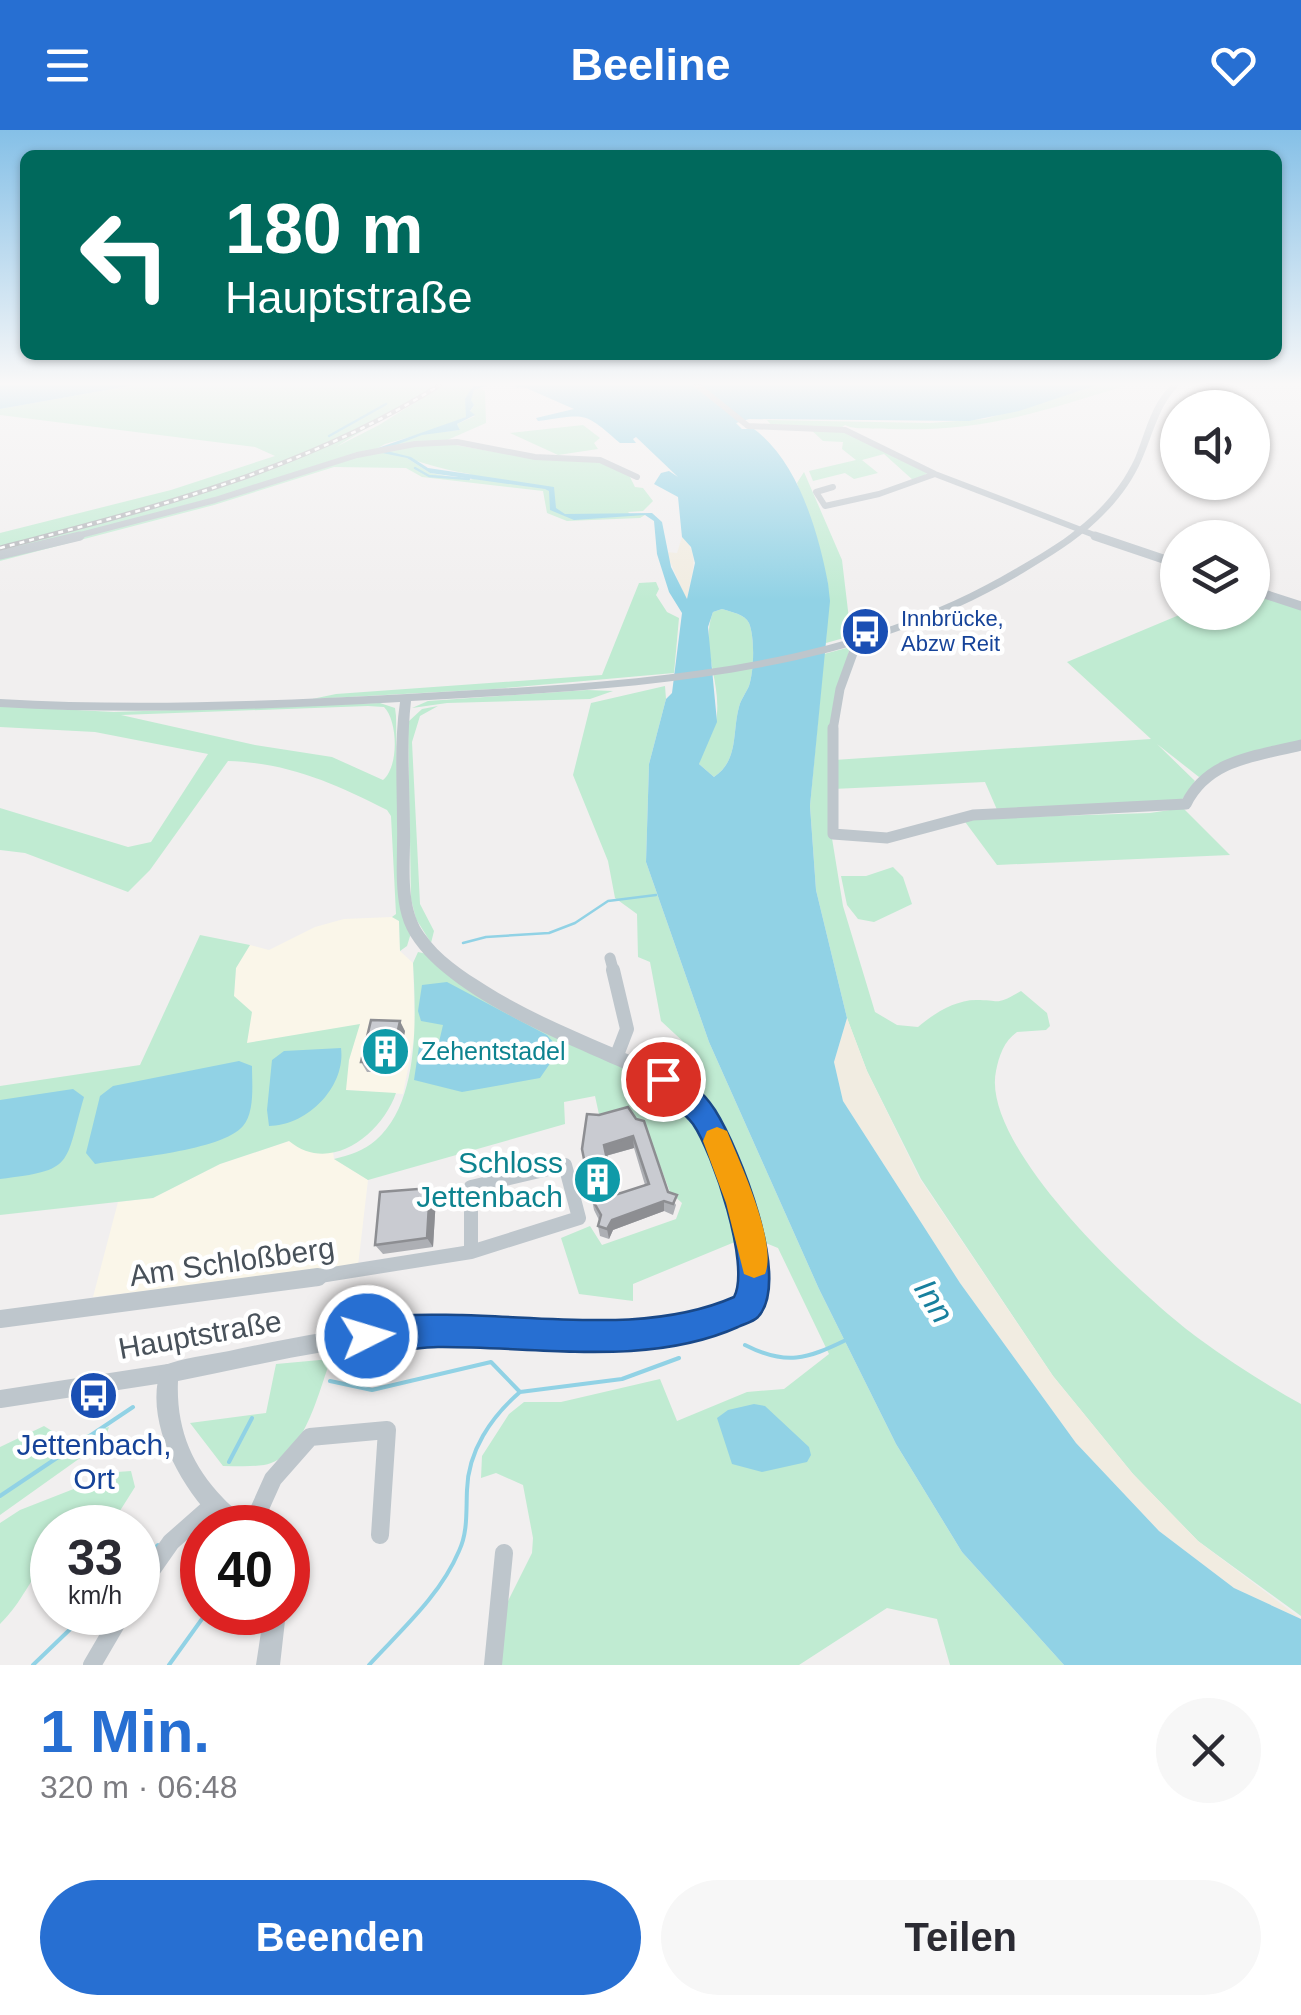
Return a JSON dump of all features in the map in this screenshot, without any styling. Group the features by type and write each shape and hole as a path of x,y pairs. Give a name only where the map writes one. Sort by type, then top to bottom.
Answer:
{"street":[{"path":"0,555 210,501 353,457"},
{"path":"547,457 606,459 637,477"},
{"path":"899,457 1080,532 1160,558"},
{"path":"0,703 154,708 406,698 600,685 730,668 852,641 983,592 1080,532 1130,476 1138,457"},
{"path":"833,487 816,492 825,506 879,494 935,474"},
{"path":"1270,596 1301,606"},
{"path":"852,641 856,645 846,666 833,748 834,834 887,838 974,815 1171,807 1186,804 1192,788 1210,773 1301,745"},
{"name":"Hauptstraße","path":"0,1399 367,1336 435,1331 636,1334 706,1325 740,1312 753,1295 755,1269 741,1203 715,1137 686,1096 617,1056 455,974 421,941 411,922 406,892 401,757 406,698"},
{"path":"610,958 627,1029 617,1056"},
{"name":"Am Schloßberg","path":"0,1319 117,1306 471,1252 532,1237 579,1218 565,1165 471,1187 471,1252"},
{"path":"169,1373 169,1431 189,1472 212,1505"},
{"path":"262,1505 273,1480 310,1437 387,1430 380,1535"},
{"path":"160,1558 180,1534"},
{"path":"493,1665 504,1554"},
{"path":"92,1665 110,1635"},
{"path":"268,1665 272,1635"}],"shaded area":[{"path":"392,917 399,921 400,951 413,963 415,1034 403,1094 345,1090 359,1025 247,1043 234,996 236,968 250,945 269,950 315,927 344,919"},
{"path":"289,1141 322,1153 333,1152 334,1159 368,1180 358,1266 93,1297 118,1202 153,1198 220,1164"}],"green space":[{"path":"273,457 546,457 600,461 629,475 635,487 643,488 653,501 643,511 628,512 645,515 640,518 567,521 547,513 543,491 422,477 406,468 334,467 214,505 0,561 0,556 247,489 0,554 0,533 171,490","holes":["407,458 470,474 473,479 430,473"]},
{"path":"852,457 874,457 862,460 878,473 854,479 845,473 813,481 809,471 856,460"},
{"path":"887,457 928,473 914,481"},
{"path":"804,472 842,560 851,636 826,643 828,583 797,483"},
{"path":"656,582 656,595 667,612 679,618 674,673 494,689 312,699 336,694 602,675 639,583"},
{"path":"1270,597 1301,607 1301,744 1199,777 1157,744 1195,781 1181,801 998,812 985,782 833,789 834,760 1151,739 1067,662 1160,623 1160,630 1270,630"},
{"path":"722,609 741,615 749,623 753,663 749,686 739,707 731,754 714,777 699,764 716,720 709,637 713,612"},
{"path":"850,647 839,691 830,826 843,906 875,1012 897,1025 918,1027 952,1005 1002,1000 1021,991 1047,1013 1050,1026 1046,1030 1017,1032 1001,1054 996,1071 998,1103 1013,1139 1038,1178 1104,1255 1172,1317 1236,1364 1301,1404 1301,1616 1198,1541 1133,1474 1053,1376 921,1179 867,1071 847,1018 816,890 810,806 824,654"},
{"path":"665,686 666,699 649,764 646,862 709,1042 819,1289 896,1444 962,1552 1064,1665 950,1665 937,1619 887,1608 799,1665 499,1665 504,1609 532,1553 533,1538 523,1485 496,1473 481,1478 482,1456 509,1414 524,1402 561,1402 660,1379 677,1421 747,1392 784,1389 829,1354 778,1248 756,1239 704,1107 706,1100 689,1047 661,1021 650,962 638,957 637,914 615,898 608,861 573,775 591,703"},
{"path":"613,691 590,699 447,703 412,708 428,701"},
{"path":"380,703 395,708 397,781 411,933 407,946 400,951 399,921 392,917 396,914 391,816 387,810 348,791 291,770 228,761 150,870 128,892 25,853 0,850 0,808 128,847 151,842 208,754 95,732 0,727 0,706 114,712","holes":["384,707 392,722 395,744 392,765 383,780 332,757 255,745 121,715"]},
{"path":"438,706 420,716 412,742 420,904 434,931 431,943 416,919 411,899 408,722 422,709"},
{"path":"1183,808 1230,855 997,865 963,819 1150,813"},
{"path":"893,867 903,877 912,904 874,922 858,919 847,905 841,876 866,876"},
{"path":"200,935 250,945 236,968 234,996 252,1012 247,1043 360,1024 349,1060 346,1090 396,1093 379,1123 353,1145 337,1152 321,1154 289,1141 220,1164 153,1198 0,1215 0,1086 140,1065"},
{"path":"418,952 665,1088 698,1118 727,1178 742,1239 633,1284 633,1301 579,1294 561,1238 590,1226 602,1245 676,1219 682,1203 670,1192 646,1128 600,1119 595,1096 564,1102 565,1124 368,1180 334,1159 376,1140 401,1104 412,1057 413,963"},
{"path":"331,1359 308,1422 290,1450 278,1460 259,1466 223,1466 190,1423 266,1413 276,1364"},
{"path":"44,1426 68,1441 109,1427 104,1441 0,1515 0,1447"},
{"path":"131,1471 135,1487 124,1505 33,1505 117,1472"},
{"path":"30,1506 30,1584 0,1624 0,1523"}],"sand":[{"path":"682,537 693,559 687,601 666,552 677,553"},
{"path":"847,1018 867,1071 920,1179 1053,1376 1133,1474 1198,1541 1301,1619 1234,1588 1159,1531 1076,1443 960,1283 843,1101 834,1062"}],"water":[{"name":"Inn","path":"400,457 411,457 428,468 554,487 556,508 565,514 652,513 662,522 671,567 687,599 695,563 691,547 682,537 678,497 654,484 661,473 669,471 678,477 657,457 780,457 783,460 812,520 830,601 810,806 816,890 847,1018 834,1062 843,1101 960,1283 1076,1443 1159,1531 1234,1588 1301,1619 1301,1665 1064,1665 962,1552 896,1444 819,1289 709,1042 646,862 649,764 666,699 672,693 682,613 669,592 657,554 654,521 645,515 574,520 550,510 549,491 545,489 430,473","holes":["722,609 741,615 749,623 753,663 749,686 739,707 731,754 714,777 699,764 717,722 708,627 713,612"]},
{"path":"447,982 547,1035 553,1042 549,1065 540,1078 462,1092 414,1080 420,1040 439,1042 443,1025 421,1021 418,1011 422,985"},
{"path":"341,1048 337,1077 321,1102 297,1119 269,1126 272,1060 284,1051"},
{"path":"239,1061 252,1066 252,1098 247,1120 232,1135 196,1147 95,1164 86,1153 100,1096 113,1086"},
{"path":"73,1089 84,1097 63,1160 42,1172 0,1179 0,1100"},
{"path":"754,1404 765,1406 809,1447 811,1455 807,1462 762,1472 732,1464 717,1418 728,1410"}],"building":[{"path":"371,1020 400,1021 391,1062 361,1062"},
{"name":"Schloss Jettenbach","path":"628,1107 636,1119 644,1121 668,1192 677,1195 673,1204 664,1201 612,1220 607,1229 598,1226 601,1215 592,1199 582,1149 587,1114 599,1115","holes":["633,1136 649,1184 618,1194 604,1145"]},
{"path":"430,1188 427,1238 375,1245 380,1192"}],"waterway":[{"path":"415,468 429,476 469,479"},
{"path":"463,943 486,937 549,933 575,923 608,901 656,895"},
{"path":"745,1345 773,1356 796,1358 846,1340"},
{"path":"520,1392 622,1379 679,1358"},
{"path":"330,1381 372,1390 491,1362 520,1392"},
{"path":"369,1665 419,1612 451,1567 464,1536 468,1476 477,1448 500,1412 520,1392"},
{"path":"0,1496 133,1407"},
{"path":"229,1462 252,1418"},
{"path":"33,1665 64,1635"},
{"path":"169,1665 191,1635"}],"railway":[{"path":"0,548 171,501 298,457"}],"slow traffic":[{"path":"717,1141 741,1203 754,1263"}],"place":[{"name":"Innbrücke, Abzw Reit","path":"866,631"},
{"name":"Zehentstadel","path":"386,1051"},
{"name":"Schloss Jettenbach","path":"598,1180"},
{"name":"Jettenbach, Ort","path":"94,1396"}],"route":[{"path":"367,1336 435,1331 636,1334 706,1325 746,1308 753,1295 755,1269 731,1173 705,1118 686,1096 663,1079"}]}
